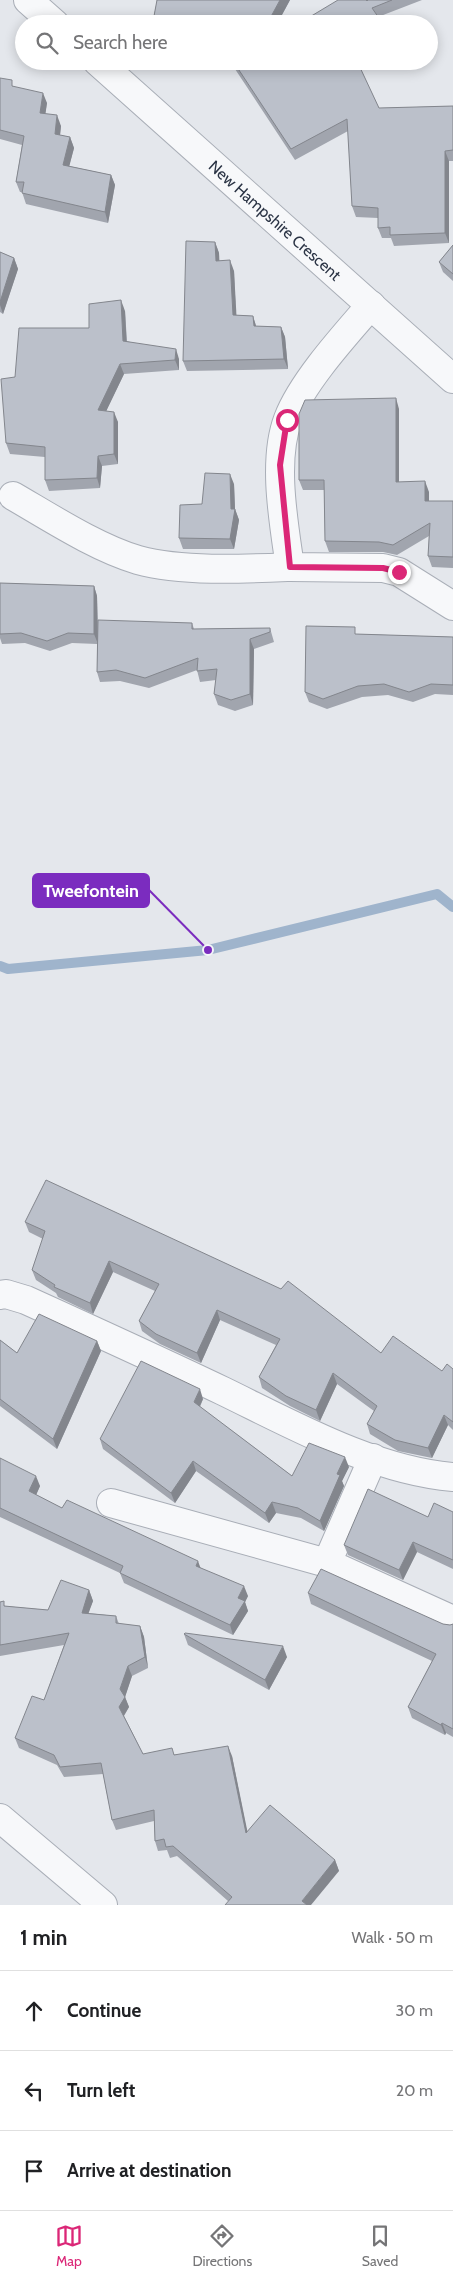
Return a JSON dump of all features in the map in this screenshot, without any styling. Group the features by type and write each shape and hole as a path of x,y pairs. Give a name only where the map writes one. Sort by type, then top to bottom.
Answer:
{"street":[{"path":"28,0 45,15"},
{"name":"New Hampshire Crescent","path":"107,70 453,379"},
{"path":"290,567 280,465 287,420 294,405 327,358 371,305"},
{"path":"13,496 113,551 139,560 167,565 199,567 383,568 399,572 453,606"},
{"path":"0,1295 6,1294 26,1300 307,1432 400,1469 427,1475 453,1476"},
{"path":"327,1563 373,1458"},
{"path":"111,1503 327,1563 453,1620"},
{"path":"0,1818 103,1905"}],"building":[{"path":"157,0 280,0 272,15 154,15"},
{"path":"338,0 392,0 372,8 377,15 313,15"},
{"path":"239,70 361,70 379,108 453,106 453,150 445,151 445,233 390,235 390,227 378,228 378,208 352,206 347,119 291,149"},
{"path":"0,78 12,80 12,86 43,93 40,113 57,115 55,134 70,137 63,165 111,175 105,212 22,193 24,182 16,182 24,136 0,130"},
{"path":"186,241 215,242 216,261 230,260 233,315 253,316 254,326 281,327 284,359 183,361"},
{"path":"453,245 453,274 439,262"},
{"path":"0,252 14,258 0,302"},
{"path":"121,300 123,341 176,349 175,360 120,364 98,410 114,412 114,454 98,456 97,478 45,480 45,447 6,443 1,379 15,377 19,328 89,328 89,304"},
{"path":"396,398 396,482 425,481 425,501 453,501 453,557 428,556 430,523 393,545 379,542 325,541 324,480 299,480 299,414 305,400"},
{"path":"205,473 230,474 231,509 235,509 230,539 179,538 180,505 202,504"},
{"path":"0,583 94,586 94,634 68,633 47,641 21,633 0,634"},
{"path":"98,620 192,623 192,629 270,628 270,632 250,639 250,694 231,700 214,694 217,669 197,671 198,658 145,678 116,670 97,672"},
{"path":"306,626 355,627 355,634 453,637 453,685 431,684 409,692 384,684 358,686 323,699 305,692"},
{"path":"46,1180 281,1289 288,1281 381,1353 393,1336 442,1371 447,1364 453,1369 453,1422 444,1415 428,1448 395,1440 367,1424 377,1406 333,1373 316,1410 286,1396 259,1377 280,1339 217,1310 197,1353 156,1334 139,1321 159,1284 109,1261 90,1303 54,1287 55,1285 32,1270 45,1231 25,1222"},
{"path":"39,1314 97,1341 53,1439 0,1399 0,1340 17,1353"},
{"path":"141,1361 200,1389 194,1402 292,1476 309,1443 345,1457 337,1474 340,1475 320,1521 298,1508 272,1502 265,1513 193,1461 171,1493 100,1439"},
{"path":"0,1458 36,1476 29,1491 62,1508 67,1500 198,1561 196,1566 244,1586 238,1598 245,1601 230,1625 120,1573 123,1566 0,1508"},
{"path":"368,1489 428,1517 434,1503 453,1512 453,1560 413,1542 399,1570 344,1545"},
{"path":"321,1569 443,1624 453,1624 453,1729 442,1723 441,1725 408,1707 436,1654 308,1593"},
{"path":"61,1580 89,1590 82,1613 116,1616 116,1623 140,1626 145,1657 128,1666 120,1689 125,1697 119,1707 143,1754 172,1748 174,1755 228,1746 246,1833 270,1805 335,1860 302,1901 307,1905 225,1905 232,1897 173,1846 166,1847 164,1839 155,1841 154,1810 112,1820 101,1763 60,1767 54,1755 15,1738 32,1696 44,1700 69,1633 0,1645 0,1602 4,1601 4,1606 48,1610"},
{"path":"185,1633 283,1646 265,1680"}],"waterway":[{"path":"0,966 8,969 208,950 437,894 453,907"}],"place":[{"name":"Tweefontein","path":"208,950"}],"route":[{"path":"287,420 280,465 290,567 328,569 383,568 399,572"}]}
